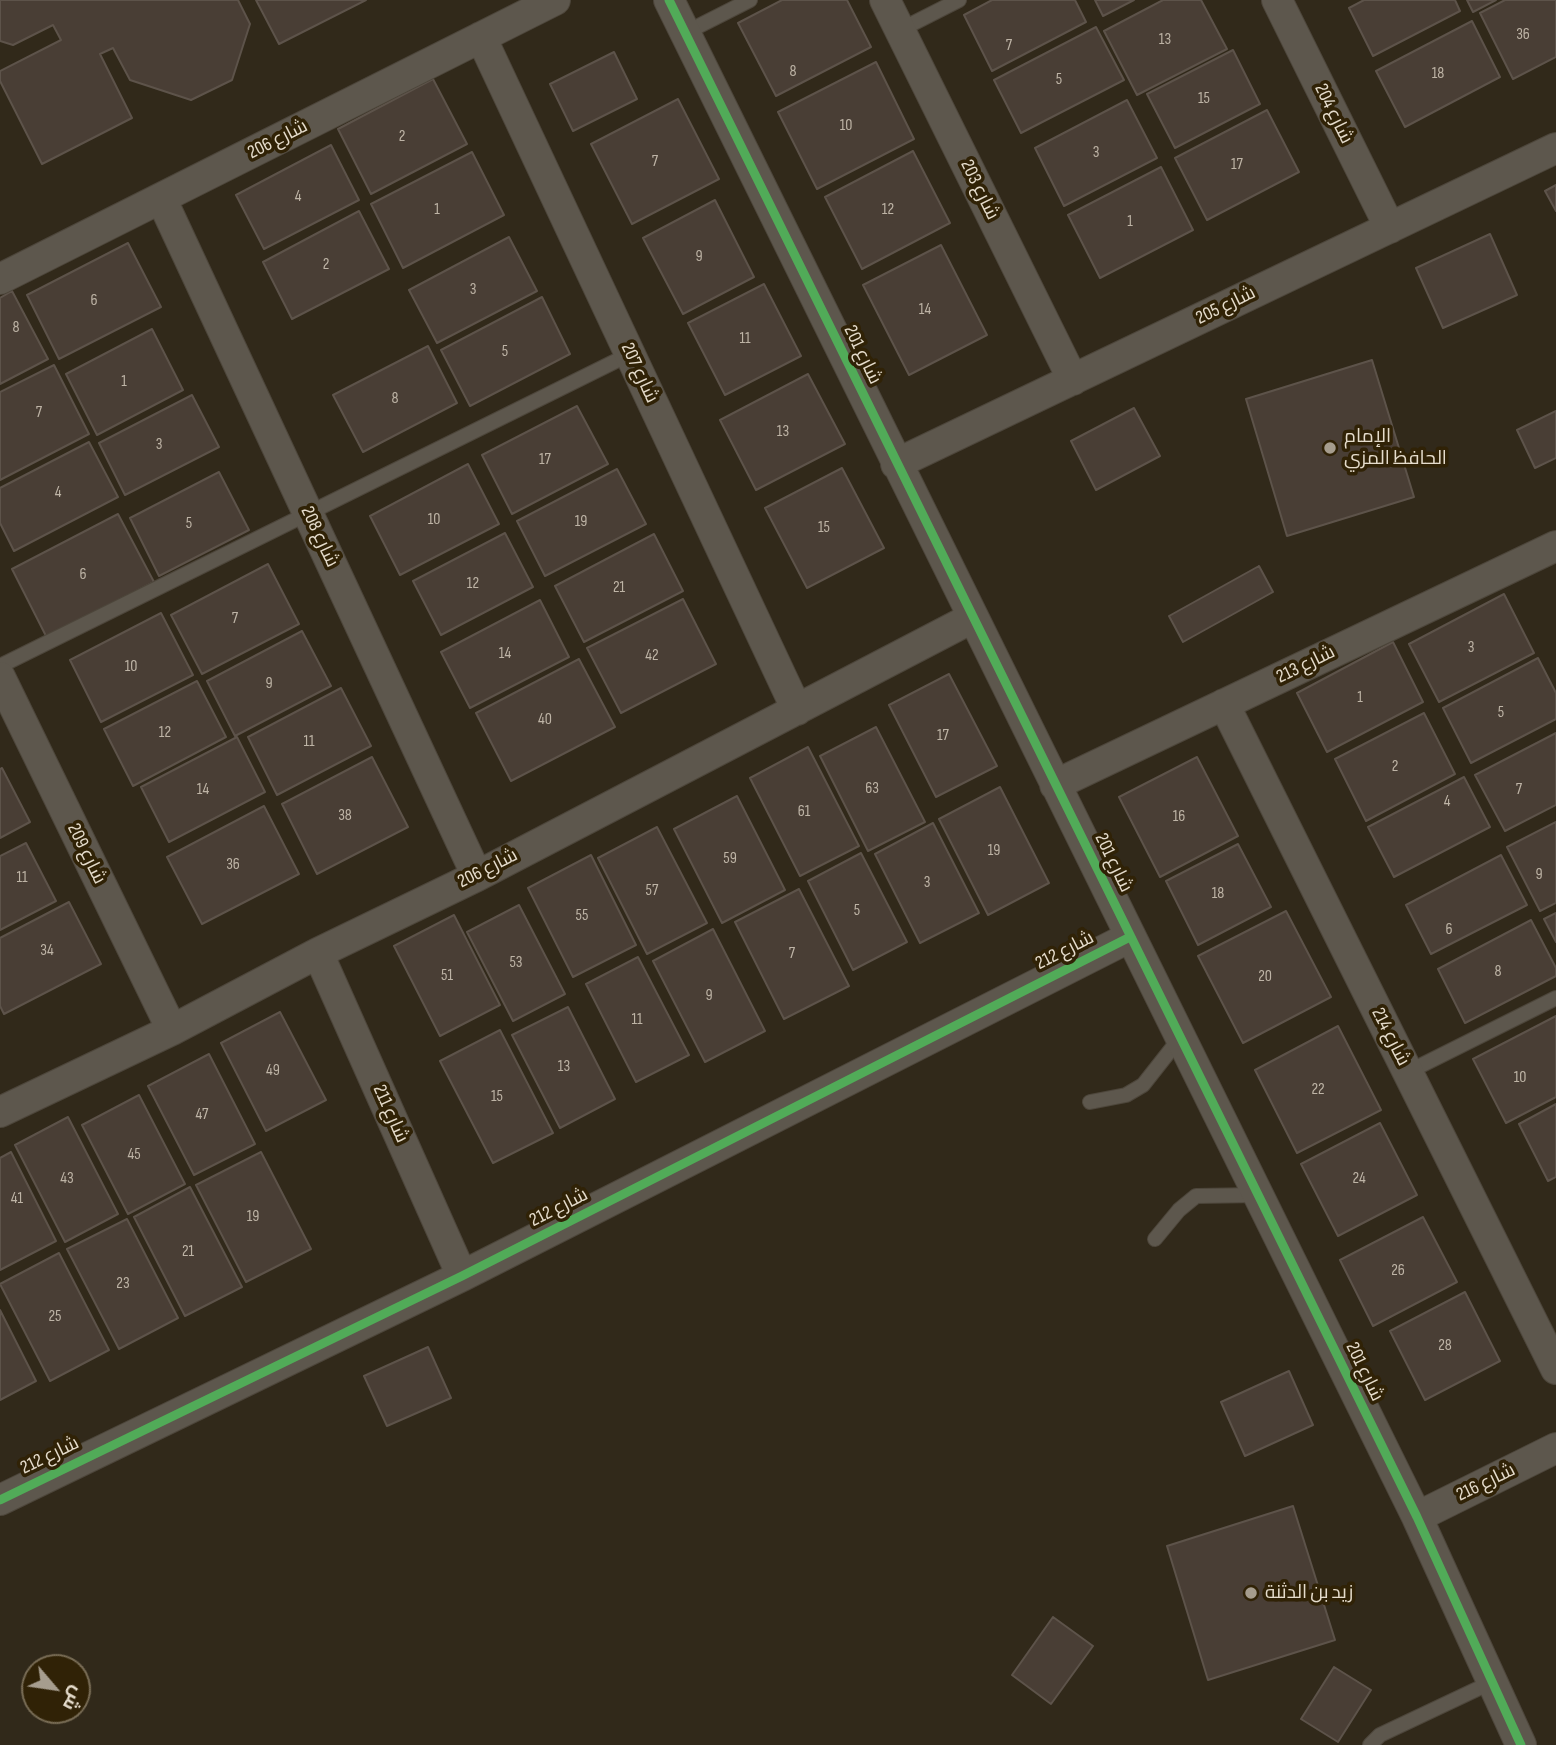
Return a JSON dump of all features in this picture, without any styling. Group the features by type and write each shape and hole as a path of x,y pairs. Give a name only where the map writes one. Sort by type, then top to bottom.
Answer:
{"street":[{"name":"شارع 206","path":"0,279 555,0"},
{"name":"شارع 201","path":"669,0 1417,1517 1521,1745"},
{"name":"شارع 203","path":"885,0 1073,380"},
{"name":"شارع 204","path":"1277,0 1390,228"},
{"name":"شارع 207","path":"481,37 797,710"},
{"name":"شارع 205","path":"896,464 1556,148"},
{"name":"شارع 208","path":"161,198 477,876"},
{"name":"شارع 213","path":"1055,785 1224,704 1553,554"},
{"name":"شارع 206","path":"0,1112 172,1030 317,953 477,876 972,618"},
{"name":"شارع 209","path":"0,677 172,1030"},
{"name":"شارع 214","path":"1224,704 1556,1369"},
{"name":"شارع 212","path":"0,1500 463,1276 1130,937"},
{"name":"شارع 211","path":"317,953 463,1276"},
{"name":"شارع 216","path":"1417,1517 1556,1448"}],"lane":[{"path":"685,33 750,0"},
{"path":"900,30 959,0"},
{"path":"0,666 630,354"},
{"path":"1408,1072 1556,998"},
{"path":"1090,1102 1126,1095 1143,1085 1180,1038"},
{"path":"1155,1239 1179,1210 1196,1196 1258,1195"},
{"path":"1370,1745 1380,1735 1492,1682"}],"building":[{"path":"0,0 238,0 250,24 232,80 191,100 130,80 113,48 100,54 132,118 42,164 0,81 0,71 61,40 53,25 13,45 0,41"},
{"path":"256,0 366,0 279,44"},
{"path":"782,0 847,0 871,47 776,96 738,23"},
{"path":"992,0 1075,0 1086,22 992,71 964,15"},
{"path":"1095,0 1134,0 1103,16"},
{"path":"1163,0 1201,0 1227,49 1137,95 1104,31"},
{"path":"1364,0 1455,0 1460,11 1373,56 1349,8"},
{"path":"1467,0 1496,0 1473,12"},
{"path":"1505,0 1556,0 1556,57 1513,79 1480,13"},
{"path":"1472,21 1500,77 1405,127 1376,71"},
{"path":"1096,27 1124,80 1021,133 994,80"},
{"path":"1233,50 1260,104 1175,148 1147,94"},
{"path":"614,52 637,99 573,131 550,84"},
{"path":"876,62 914,139 817,189 778,112"},
{"path":"433,79 467,144 371,194 338,129"},
{"path":"678,99 719,179 632,224 591,144"},
{"path":"1127,100 1157,158 1064,206 1035,148"},
{"path":"1267,110 1299,172 1207,220 1175,158"},
{"path":"331,145 359,200 264,249 236,195"},
{"path":"913,151 950,223 862,269 825,197"},
{"path":"472,152 504,215 403,268 371,204"},
{"path":"1161,167 1193,230 1100,278 1068,215"},
{"path":"1556,185 1556,211 1545,191"},
{"path":"715,200 754,277 683,314 643,238"},
{"path":"359,211 389,269 292,319 263,262"},
{"path":"1490,234 1517,295 1443,328 1416,268"},
{"path":"509,237 537,291 437,343 409,290"},
{"path":"128,243 161,307 59,359 27,295"},
{"path":"941,245 987,335 909,375 863,285"},
{"path":"764,284 801,356 725,395 688,323"},
{"path":"12,291 48,359 0,384 0,298"},
{"path":"542,297 570,354 470,406 441,350"},
{"path":"152,329 183,390 97,435 66,374"},
{"path":"428,346 457,403 363,452 333,395"},
{"name":"الإمام الحافظ المزي","path":"1372,360 1414,497 1287,536 1246,399"},
{"path":"54,365 89,434 0,480 0,392"},
{"path":"808,374 845,444 756,490 720,420"},
{"path":"192,395 219,447 125,495 99,443"},
{"path":"577,406 608,464 512,514 482,455"},
{"path":"1134,408 1160,456 1096,490 1071,441"},
{"path":"1556,411 1556,458 1535,468 1517,430"},
{"path":"89,442 118,497 14,551 0,523 0,488"},
{"path":"468,464 499,524 400,575 370,516"},
{"path":"842,468 884,548 807,588 765,508"},
{"path":"617,469 646,524 545,576 517,521"},
{"path":"219,472 249,530 159,576 130,518"},
{"path":"118,514 154,582 47,638 12,569"},
{"path":"505,533 533,587 441,635 413,581"},
{"path":"654,534 683,591 584,642 555,586"},
{"path":"268,564 299,624 202,674 171,615"},
{"path":"1259,566 1273,592 1183,642 1169,616"},
{"path":"1504,594 1534,653 1439,702 1409,644"},
{"path":"683,599 716,664 621,713 587,648"},
{"path":"540,600 569,657 470,708 441,652"},
{"path":"161,613 193,675 101,722 70,660"},
{"path":"302,631 331,686 235,736 207,681"},
{"path":"1393,642 1423,702 1327,752 1297,693"},
{"path":"1538,658 1556,693 1556,719 1471,763 1443,708"},
{"path":"579,659 615,727 511,781 476,713"},
{"path":"949,674 997,766 936,797 889,705"},
{"path":"197,681 226,737 133,786 104,729"},
{"path":"341,688 371,746 277,795 248,737"},
{"path":"1424,713 1455,774 1366,821 1335,759"},
{"path":"876,727 925,822 868,851 820,756"},
{"path":"1556,733 1556,805 1505,831 1475,775"},
{"path":"237,737 265,792 169,842 141,787"},
{"path":"808,747 859,846 800,876 750,778"},
{"path":"372,757 408,827 317,874 282,804"},
{"path":"1197,757 1238,836 1160,877 1119,797"},
{"path":"2,768 30,822 0,838 0,769"},
{"path":"1464,777 1490,827 1394,877 1368,827"},
{"path":"1000,787 1049,883 988,915 939,819"},
{"path":"737,796 785,890 722,923 674,829"},
{"path":"264,806 299,874 202,924 167,857"},
{"path":"1556,822 1556,903 1540,911 1507,847"},
{"path":"933,823 979,913 920,943 875,854"},
{"path":"657,827 707,923 647,954 598,858"},
{"path":"26,843 56,901 0,930 0,856"},
{"path":"1238,844 1271,907 1198,945 1166,881"},
{"path":"861,853 907,942 853,970 808,881"},
{"path":"591,855 636,945 573,977 528,888"},
{"path":"1501,855 1527,905 1431,954 1406,905"},
{"path":"799,889 849,986 784,1019 735,922"},
{"path":"69,902 101,964 4,1014 0,1006 0,938"},
{"path":"519,905 565,994 513,1021 467,932"},
{"path":"1286,911 1331,997 1243,1043 1198,956"},
{"path":"1556,913 1556,942 1544,919"},
{"path":"454,915 500,1005 440,1036 394,946"},
{"path":"1531,920 1556,968 1556,976 1465,1023 1438,969"},
{"path":"713,929 765,1031 705,1062 653,961"},
{"path":"638,957 689,1055 636,1082 586,984"},
{"path":"568,1007 615,1099 560,1128 512,1035"},
{"path":"280,1012 326,1100 266,1131 221,1043"},
{"path":"1556,1016 1556,1097 1506,1123 1473,1059"},
{"path":"1338,1026 1381,1110 1297,1153 1255,1070"},
{"path":"500,1030 553,1133 493,1163 440,1061"},
{"path":"209,1054 255,1144 194,1175 148,1086"},
{"path":"139,1095 185,1184 128,1214 82,1125"},
{"path":"1556,1104 1556,1177 1548,1181 1519,1124"},
{"path":"68,1117 118,1214 65,1242 15,1145"},
{"path":"1380,1123 1417,1195 1338,1236 1301,1164"},
{"path":"11,1152 56,1241 0,1270 0,1158"},
{"path":"261,1152 311,1249 246,1282 196,1185"},
{"path":"190,1187 242,1287 185,1316 134,1217"},
{"path":"1423,1217 1457,1282 1373,1326 1340,1260"},
{"path":"127,1219 178,1318 119,1349 67,1249"},
{"path":"59,1253 109,1350 50,1381 0,1284"},
{"path":"1465,1292 1500,1361 1425,1400 1390,1331"},
{"path":"0,1310 36,1381 0,1400"},
{"path":"428,1347 451,1398 387,1426 364,1376"},
{"path":"1289,1371 1313,1425 1245,1456 1221,1402"},
{"name":"زيد بن الدثنة","path":"1293,1506 1335,1640 1208,1680 1167,1546"},
{"path":"1053,1617 1093,1646 1051,1704 1012,1675"},
{"path":"1334,1667 1371,1690 1338,1742 1301,1719"}],"cycle path":[{"path":"669,0 1417,1517 1521,1745"},
{"path":"0,1500 462,1276 1130,937"}],"place":[{"name":"الإمام الحافظ المزي","path":"1330,448"},
{"name":"زيد بن الدثنة","path":"1251,1593"}]}
